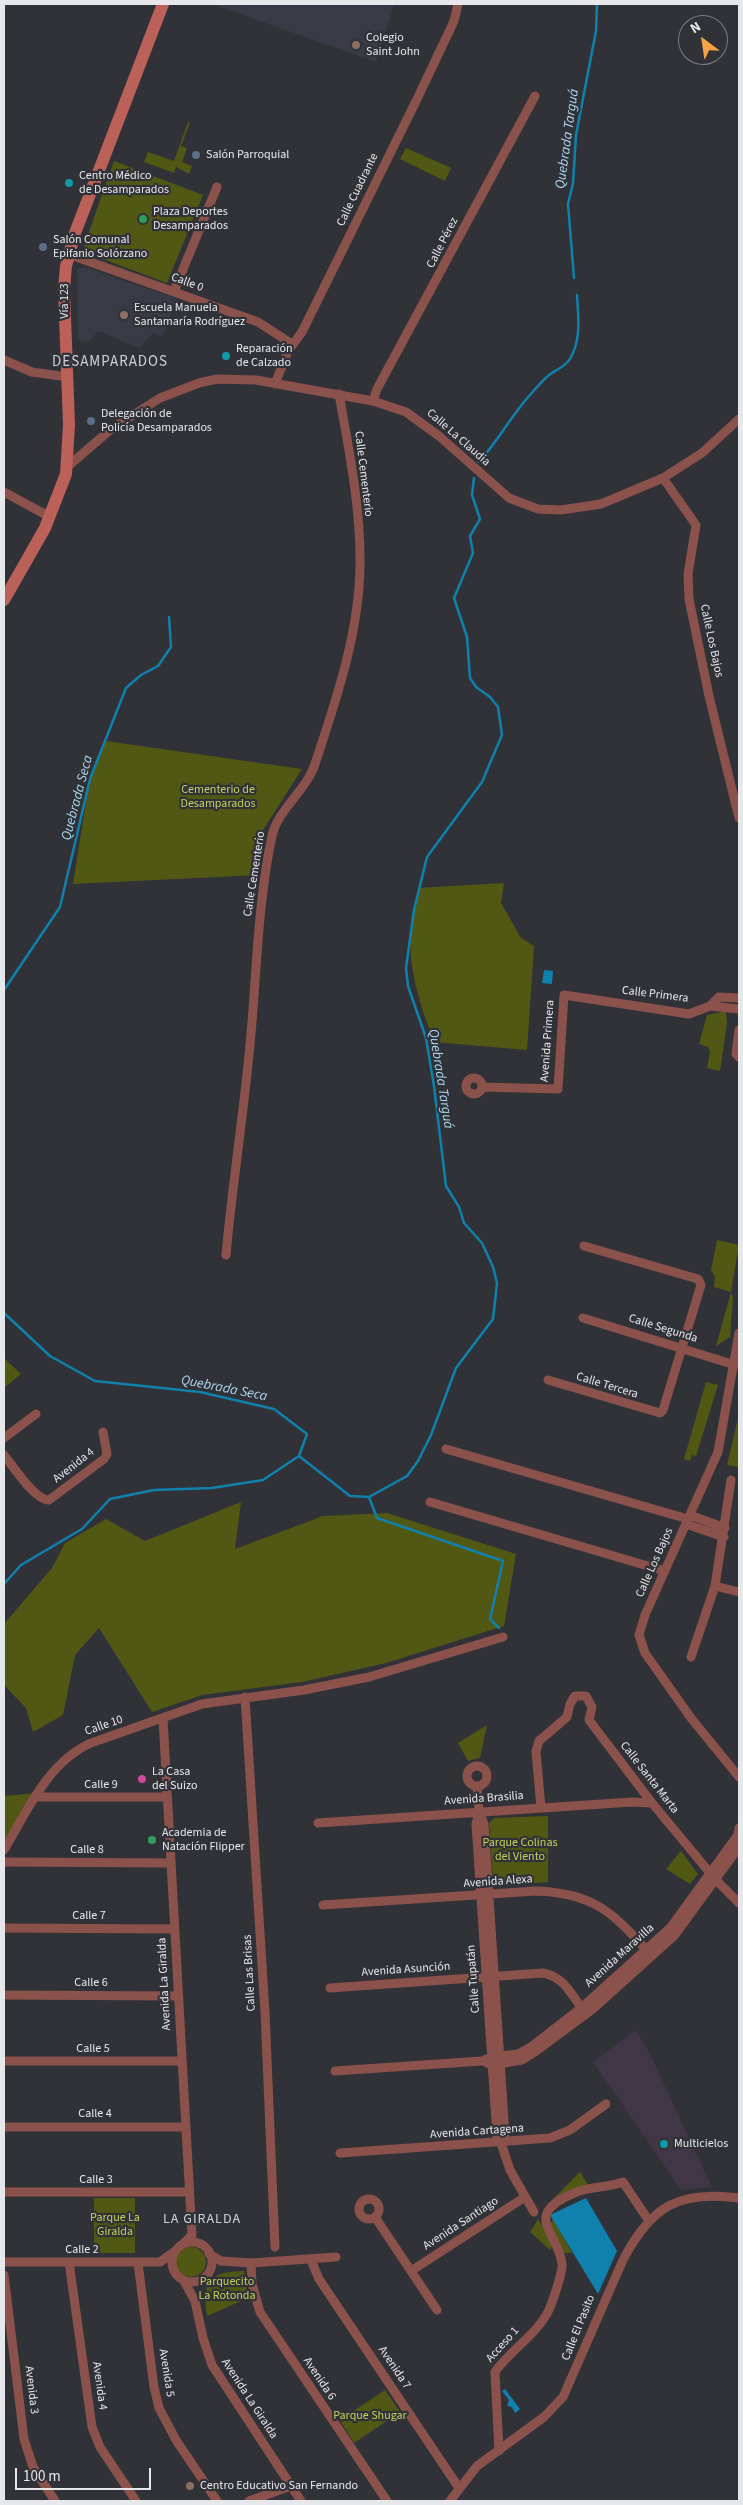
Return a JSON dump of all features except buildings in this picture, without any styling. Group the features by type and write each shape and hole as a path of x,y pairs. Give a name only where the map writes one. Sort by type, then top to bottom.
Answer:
{"main road":[{"name":"Vía 123","path":"4,600 50,517 63,485 67,468 68,377 64,289 68,254 163,4"}],"street":[{"name":"Calle Cuadrante","path":"274,384 292,344 302,332 420,95 454,21 458,4"},
{"name":"Calle Pérez","path":"373,401 377,389 535,96"},
{"path":"174,291 216,187"},
{"name":"Calle 0","path":"68,254 258,322 292,344"},
{"path":"4,360 32,372 68,377"},
{"name":"Calle La Claudia","path":"67,468 133,414 160,398 183,388 208,381 234,378 339,394 373,401 406,412 439,436 499,490 518,503 528,507 562,510 601,504 663,478 702,453 739,419"},
{"name":"Calle Cementerio","path":"226,1256 252,1022 265,880 272,834 278,820 312,771 349,652 356,611 360,566 358,534 353,482 339,394"},
{"name":"Calle Los Bajos","path":"663,478 696,525 688,574 689,599 709,696 739,818"},
{"path":"4,492 50,517"},
{"name":"Calle Primera","path":"564,995 689,1014 710,1006 719,998 739,998"},
{"name":"Avenida Primera","path":"482,1087 558,1089 564,995"},
{"path":"710,1006 739,1010"},
{"path":"739,1030 736,1054 739,1057"},
{"path":"584,1246 698,1278 700,1282 683,1347"},
{"name":"Calle Segunda","path":"583,1318 735,1364"},
{"name":"Calle Los Bajos","path":"739,1334 718,1452 641,1626 639,1636 640,1645 691,1718 739,1777"},
{"name":"Calle Tercera","path":"548,1380 660,1413 663,1410 683,1347"},
{"path":"4,1438 36,1414"},
{"name":"Avenida 4","path":"4,1455 36,1495 44,1500 52,1499 104,1459 107,1454 103,1432"},
{"path":"446,1449 725,1528"},
{"path":"691,1657 715,1586 724,1537 731,1480"},
{"path":"430,1502 666,1571"},
{"path":"688,1519 724,1537"},
{"path":"715,1586 739,1592"},
{"path":"162,1719 202,1704 304,1690 369,1677 503,1637"},
{"name":"Calle Santa Marta","path":"541,1808 536,1751 539,1740 567,1717 572,1700 582,1695 591,1702 590,1720 652,1803 712,1876 739,1903"},
{"name":"Calle Las Brisas","path":"245,1697 265,2012 275,2247"},
{"name":"Calle 10","path":"4,1850 35,1797 58,1765 78,1749 91,1743 162,1719"},
{"name":"Avenida La Giralda","path":"162,1719 192,2235"},
{"name":"Calle Tupatán","path":"477,1786 479,1812 476,1824 485,1895 496,2061 497,2136 510,2170 534,2212"},
{"name":"Calle 9","path":"35,1797 167,1797"},
{"name":"Avenida Brasilia","path":"318,1823 632,1802 652,1803"},
{"name":"Avenida Maravilla","path":"335,2071 496,2061 518,2054 531,2047 584,2011 649,1953 674,1936 738,1835 739,1828"},
{"name":"Avenida Maravilla","path":"712,1876 739,1847"},
{"name":"Calle 8","path":"4,1862 171,1863"},
{"name":"Avenida Alexa","path":"323,1905 536,1891 560,1892 580,1897 607,1910 649,1953"},
{"name":"Calle 7","path":"4,1928 174,1929"},
{"name":"Avenida Asunción","path":"330,1988 543,1974 554,1975 562,1980 584,2011"},
{"name":"Calle 6","path":"4,1995 178,1996"},
{"name":"Calle 5","path":"4,2061 182,2061"},
{"name":"Avenida Cartagena","path":"340,2154 535,2141 560,2135 606,2104"},
{"name":"Calle 4","path":"4,2127 185,2126"},
{"name":"Acceso 1","path":"499,2451 495,2372 546,2316 563,2265 547,2226 545,2218 547,2212 559,2201 575,2193 623,2182 649,2221"},
{"name":"Calle 3","path":"4,2192 189,2192"},
{"name":"Calle El Pasito","path":"450,2501 477,2466 544,2417 563,2397 623,2260 632,2243 649,2221 666,2206 687,2197 700,2195 739,2198"},
{"name":"Avenida Santiago","path":"411,2271 525,2197"},
{"path":"375,2217 437,2310"},
{"path":"221,2261 201,2280 195,2282 184,2281 160,2262 192,2235 210,2254 221,2261 251,2263 336,2257"},
{"path":"183,2244 193,2242 200,2244"},
{"path":"174,2252 173,2264 176,2274"},
{"path":"210,2254 212,2265 210,2270"},
{"name":"Avenida 7","path":"310,2260 319,2279 459,2488"},
{"name":"Calle 2","path":"4,2262 160,2262"},
{"name":"Avenida 4","path":"69,2262 92,2427 100,2447 136,2501"},
{"name":"Avenida 5","path":"138,2262 154,2387 159,2408 176,2440 217,2501"},
{"name":"Avenida 6","path":"251,2263 252,2284 260,2312 387,2501"},
{"name":"Avenida 3","path":"4,2275 26,2446 33,2467 55,2501"},
{"name":"Avenida La Giralda","path":"195,2301 201,2280"},
{"name":"Avenida La Giralda","path":"184,2281 195,2301 203,2338 212,2365 302,2501"},
{"path":"249,2501 291,2486"}],"shaded area":[{"name":"Colegio Saint John","path":"212,4 394,4 376,62"},
{"name":"Escuela Manuela Santamaría Rodríguez","path":"85,267 177,299 162,337 153,333 139,348 98,331 89,342 78,340 77,269"},
{"path":"636,2030 650,2054 712,2187 681,2190 593,2062"}],"green space":[{"path":"188,122 190,123 181,146 187,148 182,162 192,166 189,174 176,167 174,173 144,162 148,152 174,161"},
{"path":"406,148 451,168 445,181 400,159"},
{"name":"Plaza Deportes Desamparados","path":"114,161 203,195 167,283 84,252 85,243"},
{"name":"Cementerio de Desamparados","path":"106,741 302,769 263,830 265,835 258,875 73,884 89,783"},
{"path":"504,883 501,903 521,938 534,946 527,1050 434,1042 420,1000 411,956 412,921 418,888"},
{"path":"726,1011 727,1023 720,1071 707,1068 710,1052 708,1047 699,1044 707,1015"},
{"path":"717,1240 739,1245 731,1292 714,1287 715,1277 711,1270"},
{"path":"731,1292 733,1298 730,1337 716,1346"},
{"path":"4,1358 21,1374 4,1388"},
{"path":"706,1382 718,1385 696,1456 692,1455 690,1461 684,1459"},
{"path":"739,1414 739,1467 727,1465"},
{"path":"241,1502 235,1549 323,1516 387,1513 516,1554 504,1626 386,1663 302,1682 202,1695 152,1712 99,1628 75,1655 63,1715 33,1732 26,1708 4,1685 4,1624 52,1568 65,1543 106,1519 145,1541"},
{"path":"487,1725 480,1758 468,1761 458,1743"},
{"path":"37,1793 4,1846 4,1796"},
{"name":"Parque Colinas del Viento","path":"548,1816 548,1882 498,1886 493,1881 489,1823 494,1818"},
{"path":"681,1851 698,1874 690,1884 666,1869"},
{"path":"580,2172 588,2185 551,2201"},
{"name":"Parque La Giralda","path":"94,2198 135,2198 135,2253 94,2253"},
{"path":"538,2219 547,2234 552,2248 550,2250 530,2232"},
{"path":"553,2219 572,2253 562,2253 550,2224"},
{"path":"191,2247 201,2252 206,2262 201,2272 191,2277 181,2272 176,2262 181,2252"},
{"name":"Parquecito La Rotonda","path":"244,2271 248,2298 207,2316 206,2294 210,2281 216,2276"},
{"name":"Parque Shugar","path":"385,2390 400,2412 354,2443 340,2420"}],"water":[{"path":"544,970 553,971 552,984 542,983"},
{"path":"586,2198 617,2251 598,2294 550,2215"},
{"path":"505,2389 520,2409 515,2413 512,2407 507,2406 509,2400 502,2391"}],"waterway":[{"name":"Quebrada Targuá","path":"574,278 568,204 573,183 576,135 596,31 597,4"},
{"name":"Quebrada Targuá","path":"479,462 535,390 549,375 570,359 578,335 577,295"},
{"name":"Quebrada Targuá","path":"299,1456 350,1496 369,1497 407,1476 418,1461 431,1435 456,1368 493,1319 497,1283 493,1267 482,1243 464,1223 459,1207 446,1186 426,1038 408,986 406,968 414,910 427,857 482,782 502,735 498,707 490,697 476,687 470,678 467,637 454,598 473,553 470,536 480,519 472,495 474,478"},
{"name":"Quebrada Seca","path":"4,990 60,907 90,779 126,688 141,675 158,666 171,647 169,617"},
{"name":"Quebrada Seca","path":"4,1313 50,1356 95,1381 200,1392 274,1409 307,1434 299,1456 263,1480 212,1488 154,1490 110,1499 82,1529 21,1565 4,1584"},
{"path":"369,1497 377,1518 503,1561 490,1619 499,1628"}],"place":[{"name":"Colegio Saint John","path":"356,45"},
{"name":"Salón Parroquial","path":"196,155"},
{"name":"Centro Médico de Desamparados","path":"69,183"},
{"name":"Plaza Deportes Desamparados","path":"143,219"},
{"name":"Salón Comunal Epifanio Solórzano","path":"43,247"},
{"name":"Escuela Manuela Santamaría Rodríguez","path":"124,315"},
{"name":"Reparación de Calzado","path":"226,356"},
{"name":"Delegación de Policía Desamparados","path":"91,421"},
{"name":"La Casa del Suizo","path":"142,1779"},
{"name":"Academia de Natación Flipper","path":"152,1840"},
{"name":"Multicielos","path":"664,2144"},
{"name":"Centro Educativo San Fernando","path":"190,2486"}],"district":[{"name":"DESAMPARADOS","path":"110,363"},
{"name":"LA GIRALDA","path":"202,2220"}]}
